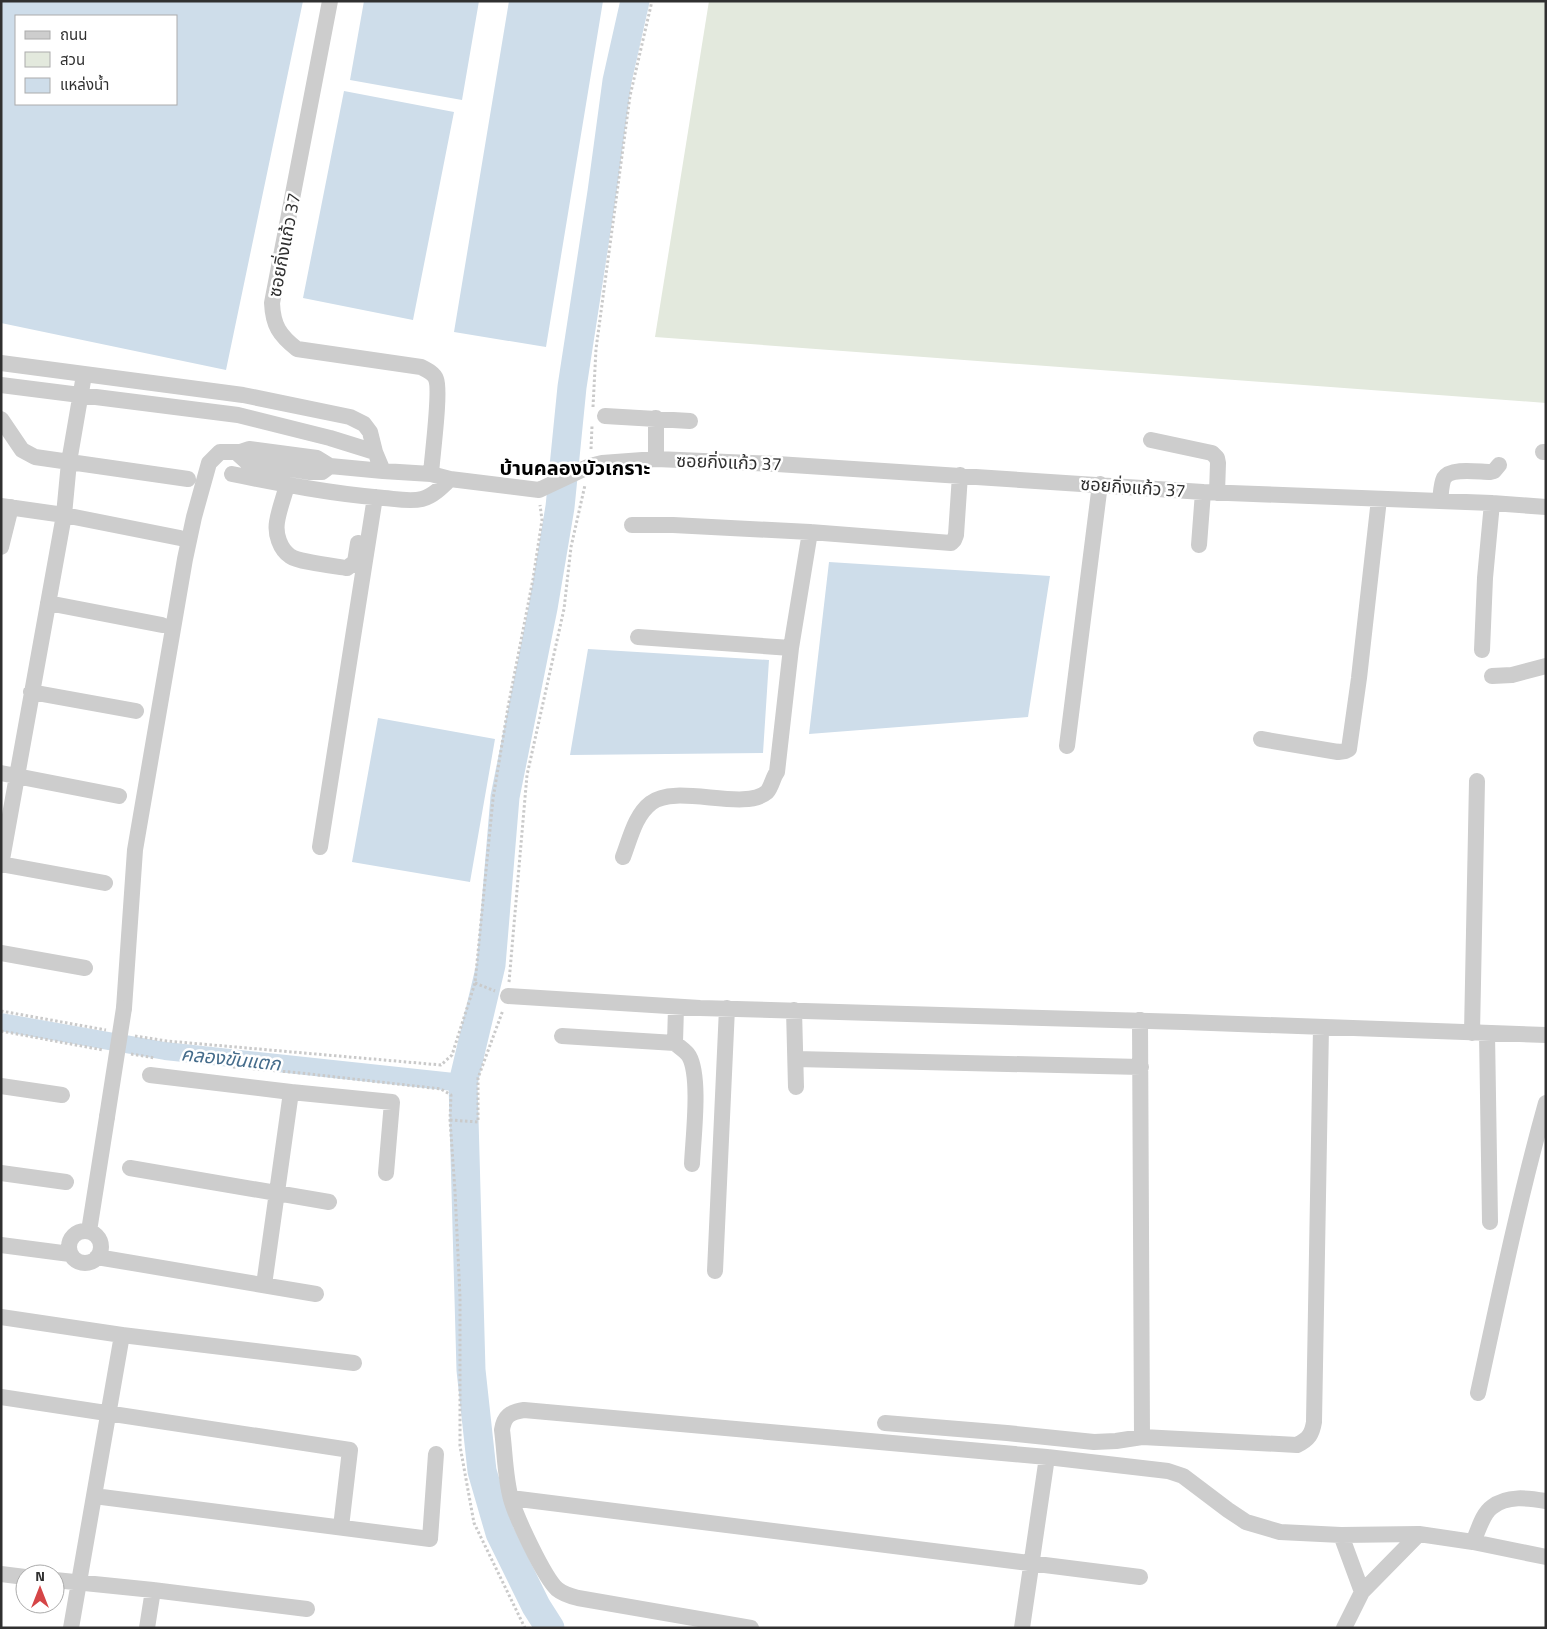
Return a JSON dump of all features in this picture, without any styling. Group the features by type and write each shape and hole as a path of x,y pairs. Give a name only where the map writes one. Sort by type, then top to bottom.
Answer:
{"street":[{"name":"ซอยกิ่งแก้ว 37","path":"330,1 272,303 273,317 284,339 297,349 421,367 435,376 438,382 438,396 432,474"},
{"path":"1,363 243,395 350,417 364,424 370,432 383,471"},
{"path":"84,375 68,462 64,516 32,692 9,775 1,864 105,883"},
{"path":"1,385 238,415 270,422 376,452"},
{"path":"238,415 243,395"},
{"path":"270,422 274,402"},
{"path":"597,414 690,421"},
{"path":"1,418 22,450 35,457 188,480"},
{"path":"656,418 656,459"},
{"path":"1151,440 1212,453 1217,458 1218,462 1199,545"},
{"path":"88,1231 124,1008 135,850 185,559 194,516 209,462 220,452 237,453 249,449 317,458 330,466 432,474 450,480 539,490"},
{"path":"237,453 247,462 372,497 408,500 422,498 435,493 450,480"},
{"name":"ซอยกิ่งแก้ว 37","path":"539,490 590,466 602,463 656,459 776,464 1210,492 1492,503 1546,507"},
{"path":"1440,501 1445,477 1448,474 1455,471 1490,472 1494,471 1499,465"},
{"path":"232,474 287,485 308,480 330,466"},
{"path":"632,525 673,525 810,532 951,543 956,535 960,475"},
{"path":"1067,746 1100,484"},
{"path":"287,485 276,524 279,542 284,550 292,557 347,568 355,562 372,497"},
{"path":"320,847 372,497"},
{"path":"1261,739 1338,752 1345,752 1349,749 1360,678 1379,499"},
{"path":"1482,650 1485,578 1492,503"},
{"path":"1,547 6,506 180,538"},
{"path":"623,857 637,821 652,802 672,796 749,799 765,793 771,786 776,772 791,648 810,532"},
{"path":"48,603 162,625"},
{"path":"638,637 791,648"},
{"path":"1492,676 1512,675 1546,666"},
{"path":"32,692 136,711"},
{"path":"9,775 119,796"},
{"path":"1477,781 1480,1033 1490,1222"},
{"path":"1,953 85,968"},
{"path":"508,996 676,1007 1140,1020 1546,1035"},
{"path":"675,1043 676,1007"},
{"path":"715,1271 727,1008"},
{"path":"794,1010 796,1087"},
{"path":"1140,1020 1142,1437"},
{"path":"885,1423 1094,1442 1116,1442 1142,1437 1297,1445 1307,1440 1312,1434 1314,1422 1321,1027"},
{"path":"562,1036 675,1043 688,1054 694,1069 695,1085 692,1164"},
{"path":"796,1059 1141,1067"},
{"path":"150,1075 392,1102 386,1174"},
{"path":"1,1086 62,1095"},
{"path":"264,1285 291,1092"},
{"path":"1478,1393 1513,1230 1546,1103"},
{"path":"130,1168 329,1202"},
{"path":"1,1173 66,1182"},
{"path":"1,1245 70,1254 82,1263 93,1261 97,1257 100,1252 98,1237 88,1231 74,1235 69,1244 70,1254"},
{"path":"97,1257 316,1294"},
{"path":"1,1317 122,1335 354,1364"},
{"path":"71,1628 122,1335"},
{"path":"1,1397 350,1450 340,1527"},
{"path":"751,1628 564,1594 556,1588 549,1580 519,1520 511,1498 502,1430 503,1421 507,1415 524,1410 1047,1457 1168,1471 1183,1476 1246,1522 1280,1532 1341,1535 1419,1534 1473,1542 1546,1557"},
{"path":"94,1496 430,1539 436,1454"},
{"path":"1022,1628 1047,1457"},
{"path":"511,1498 1140,1577"},
{"path":"1473,1542 1491,1508 1504,1500 1526,1498 1546,1501"},
{"path":"1344,1628 1362,1592 1419,1534"},
{"path":"1341,1535 1362,1592"},
{"path":"1,1574 15,1576"},
{"path":"65,1581 307,1609"},
{"path":"147,1628 153,1590"}],"path":[{"path":"450,1120 478,1122 478,1078 508,996 527,775 564,609 571,547 590,466 597,414 596,349 630,96 652,1"},
{"path":"128,1034 166,1042 442,1065 452,1056 475,983 494,798 508,707 533,579 542,520 539,490"},
{"path":"475,983 508,996"},
{"path":"1,1011 108,1031"},
{"path":"1,1031 110,1051"},
{"path":"128,1054 156,1058"},
{"path":"233,1067 442,1089 451,1095 450,1120 460,1297 460,1446 474,1523 525,1628"}],"green space":[{"path":"709,1 1546,1 1546,403 655,337"}],"water":[{"path":"1,1 303,1 226,370 1,323"},
{"path":"364,1 479,1 462,100 350,80"},
{"path":"509,1 603,1 546,347 454,332"},
{"path":"344,91 454,112 413,320 303,298"},
{"path":"829,562 1050,576 1028,717 809,734"},
{"path":"588,649 769,660 763,753 570,755"},
{"path":"378,718 495,739 470,882 352,862"}],"waterway":[{"path":"550,1628 536,1606 500,1533 482,1471 471,1370 463,1083 491,965 505,797 543,608 560,507 572,387 617,81 635,1"},
{"name":"คลองขันแตก","path":"1,1022 165,1051 463,1083"}],"district":[{"name":"บ้านคลองบัวเกราะ","path":"575,467"}]}
